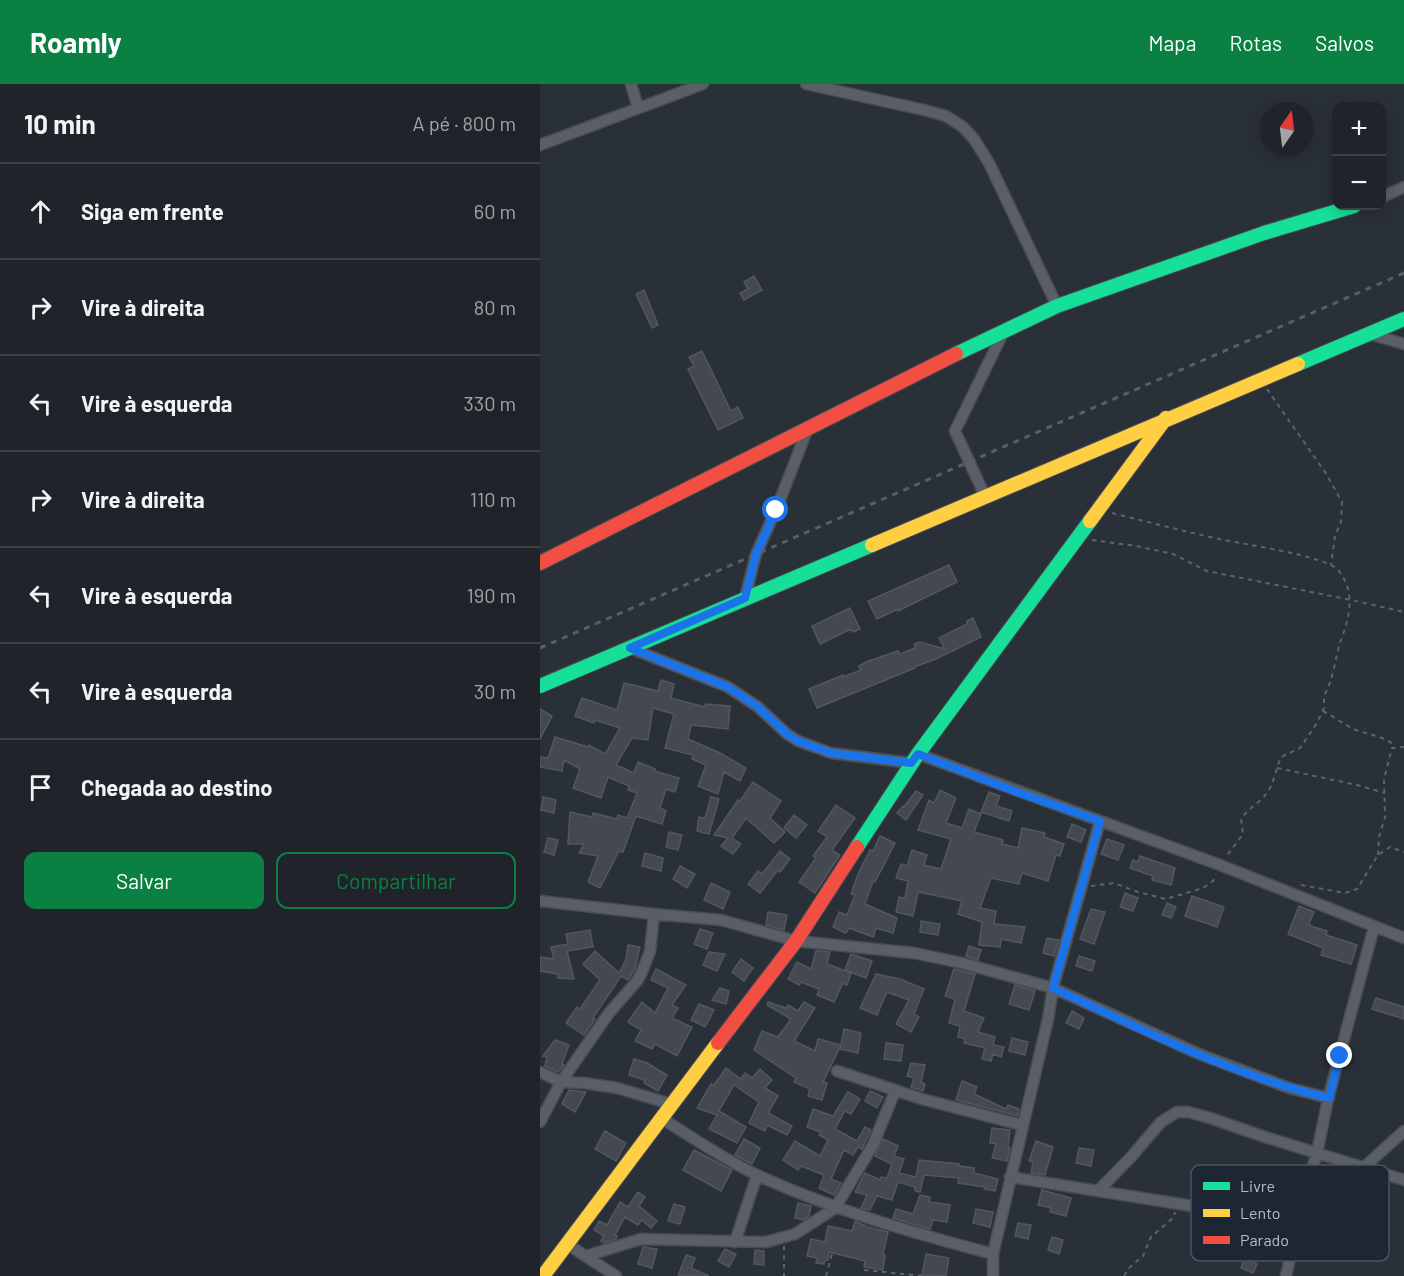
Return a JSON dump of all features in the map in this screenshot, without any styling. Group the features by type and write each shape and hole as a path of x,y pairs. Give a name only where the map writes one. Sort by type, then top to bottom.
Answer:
{"street":[{"path":"631,84 638,108"},
{"path":"806,84 946,116 963,127 974,139 989,163 1057,306"},
{"path":"540,145 699,85"},
{"path":"1386,195 1404,188"},
{"path":"540,563 927,368 1057,306 1264,233 1341,210"},
{"path":"540,686 1404,319"},
{"path":"985,496 955,431 1004,331"},
{"path":"1370,334 1404,344"},
{"path":"543,1276 796,941 914,758 1167,418"},
{"path":"745,598 756,554 808,428"},
{"path":"630,648 728,687 758,707 798,741 831,753 914,758 1100,821 1220,865 1404,938"},
{"path":"993,1276 993,1254 1048,1019 1053,988 1100,821"},
{"path":"540,901 721,920 796,941 914,954 962,963 1053,988 1199,1054 1289,1088 1329,1098"},
{"path":"540,1122 561,1082 609,1013 638,981 650,951 654,914"},
{"path":"1313,1165 1374,927"},
{"path":"837,1071 895,1091 1022,1125"},
{"path":"540,1072 561,1082 617,1088 671,1104"},
{"path":"586,1256 640,1239 766,1242 795,1234 835,1208 877,1136 895,1091"},
{"path":"1098,1191 1161,1122 1177,1112 1188,1112 1210,1118 1354,1165"},
{"path":"661,1118 757,1175 835,1208 993,1254"},
{"path":"1366,1165 1404,1131"},
{"path":"735,1242 757,1175"},
{"path":"1389,1176 1404,1180"},
{"path":"1010,1177 1191,1206"},
{"path":"567,1244 616,1276"},
{"path":"1286,1276 1289,1261"}],"path":[{"path":"1260,379 1327,475 1342,502 1341,522 1335,536 1331,566"},
{"path":"1080,888 1114,883 1166,899 1203,888 1213,880 1220,865 1243,834 1241,819 1271,787 1281,757 1300,748 1323,711 1324,695 1329,687 1351,600 1347,582 1336,567 1314,559 1098,510"},
{"path":"1077,538 1136,546 1173,554 1207,571 1404,612"},
{"path":"1323,711 1353,729 1376,735 1396,747"},
{"path":"1378,855 1379,837 1385,817 1384,779 1392,748 1404,747"},
{"path":"1277,768 1385,793"},
{"path":"1281,890 1297,884 1345,893 1358,890 1378,855 1390,847 1404,852"},
{"path":"1124,1276 1130,1267 1143,1256 1151,1237 1173,1218 1179,1204"},
{"path":"784,1276 785,1238"},
{"path":"826,1276 833,1250"},
{"path":"864,1270 923,1276"}],"building":[{"path":"754,276 762,290 744,300 740,293 748,289 744,282"},
{"path":"644,290 658,325 652,328 636,294"},
{"path":"702,351 731,411 738,407 743,418 718,430 688,369 694,366 689,357"},
{"path":"949,565 957,582 877,619 868,601"},
{"path":"850,608 860,629 853,632 851,629 820,644 812,626"},
{"path":"973,618 981,637 936,659 817,708 809,689 861,670 859,666 866,662 915,648 914,644 920,642 945,649 939,638 967,624 967,621"},
{"path":"661,680 674,684 671,698 705,707 705,704 730,706 728,729 691,725 688,739 746,768 740,781 724,772 718,794 698,786 706,765 692,759 693,755 665,748 674,714 653,708 648,740 632,738 616,765 634,773 638,762 655,769 654,771 679,778 675,792 666,789 660,808 666,811 662,824 636,816 623,852 619,851 600,888 588,882 598,856 579,853 584,844 568,844 570,812 592,817 593,813 617,819 618,815 627,818 637,793 628,790 629,786 608,777 601,798 573,788 580,769 564,760 562,771 540,767 540,757 548,758 555,737 588,747 589,745 605,754 620,728 595,720 594,723 575,716 582,698 617,710 624,683 658,691"},
{"path":"540,709 552,716 540,739"},
{"path":"753,782 781,801 770,818 785,832 774,843 746,818 732,838 741,844 733,854 721,846 728,838 714,835"},
{"path":"940,790 956,798 946,823 962,828 969,809 981,814 974,832 1003,840 1002,844 1018,848 1022,828 1045,833 1044,837 1064,844 1060,856 1056,855 1048,881 1022,873 1019,884 991,878 980,908 996,911 994,924 1025,927 1021,943 1001,939 1000,947 979,945 982,922 958,914 962,901 918,892 913,916 896,912 899,897 905,898 908,881 896,878 901,864 907,866 912,850 927,855 924,865 941,869 951,839 918,830 929,800 934,803"},
{"path":"916,791 923,795 906,820 897,813"},
{"path":"989,792 1000,796 996,806 1012,811 1009,821 981,812"},
{"path":"543,797 556,800 554,813 541,810"},
{"path":"711,797 719,799 709,834 697,831 699,817 705,818"},
{"path":"836,805 855,818 832,850 840,855 815,893 799,882 816,858 813,856 827,837 818,831"},
{"path":"794,815 807,825 796,838 784,828"},
{"path":"1072,824 1086,830 1081,842 1067,837"},
{"path":"669,832 682,835 678,850 666,847"},
{"path":"880,836 895,843 875,882 873,881 865,904 897,918 893,933 876,928 873,937 849,928 846,933 833,927 839,912 847,915 855,895 851,894 858,874"},
{"path":"548,838 558,840 554,855 544,852"},
{"path":"1107,839 1124,845 1118,860 1101,854"},
{"path":"780,851 790,859 760,893 748,884 758,871 762,874"},
{"path":"645,853 663,858 661,871 642,866"},
{"path":"1140,856 1175,868 1171,885 1152,880 1153,876 1130,868 1133,860 1138,862"},
{"path":"680,866 695,874 687,888 673,879"},
{"path":"711,883 730,892 723,909 704,900"},
{"path":"1125,893 1138,898 1133,911 1120,907"},
{"path":"1192,896 1224,907 1217,927 1185,916"},
{"path":"1167,903 1176,907 1171,918 1162,915"},
{"path":"1299,906 1314,912 1309,924 1311,926 1327,931 1326,935 1357,945 1351,964 1321,955 1323,948 1288,934"},
{"path":"1091,909 1105,912 1094,944 1080,939"},
{"path":"768,912 787,915 784,930 766,925"},
{"path":"921,921 940,924 938,935 920,932"},
{"path":"700,929 713,933 707,949 694,944"},
{"path":"590,930 593,947 567,951 574,979 558,978 558,974 540,971 540,957 554,959 551,947 568,944 566,934"},
{"path":"1047,938 1059,940 1054,956 1043,953"},
{"path":"628,945 640,947 635,969 628,980 621,976 584,1035 566,1023 577,1007 580,1009 600,980 583,964 595,951 619,973 626,960"},
{"path":"969,946 981,950 978,960 966,956"},
{"path":"816,951 830,952 827,964 851,973 847,985 843,983 834,1002 817,995 819,989 801,982 799,985 788,979 797,962 811,969"},
{"path":"709,952 725,954 717,971 703,965"},
{"path":"851,954 872,961 866,978 845,970"},
{"path":"1079,956 1095,961 1092,971 1076,966"},
{"path":"741,959 753,968 744,981 732,972"},
{"path":"656,969 686,985 672,1005 678,1008 672,1018 692,1027 677,1056 655,1044 652,1049 635,1041 641,1030 628,1022 642,1002 655,1013 668,988 651,980"},
{"path":"954,969 975,974 964,1011 984,1018 978,1032 995,1037 993,1045 1004,1047 1001,1057 993,1054 991,1061 982,1059 985,1048 964,1043 965,1039 958,1037 960,1026 949,1023 955,999 945,996"},
{"path":"876,974 900,979 924,989 914,1014 919,1017 911,1032 896,1024 909,1000 887,992 877,1015 860,1008"},
{"path":"1015,985 1035,991 1029,1010 1009,1004"},
{"path":"720,988 729,991 726,1004 712,1000"},
{"path":"1376,998 1404,1007 1404,1019 1372,1009"},
{"path":"768,1002 786,1008 788,1005 798,1011 804,1002 815,1008 794,1041 815,1051 818,1039 841,1045 823,1082 827,1083 822,1100 808,1096 810,1089 794,1082 796,1078 754,1050 762,1031 778,1037 791,1019 767,1005"},
{"path":"699,1004 714,1010 705,1027 691,1020"},
{"path":"1072,1011 1084,1018 1079,1029 1066,1023"},
{"path":"844,1029 861,1033 858,1053 840,1049"},
{"path":"1012,1038 1028,1042 1025,1055 1009,1051"},
{"path":"555,1040 569,1045 562,1064 564,1065 558,1072 545,1066 547,1057 543,1056"},
{"path":"886,1043 903,1045 901,1061 884,1059"},
{"path":"634,1059 647,1063 667,1075 658,1091 644,1083 645,1080 629,1075"},
{"path":"911,1063 925,1065 921,1082 925,1084 923,1091 911,1087 914,1078 907,1076"},
{"path":"726,1068 741,1079 745,1073 752,1078 760,1069 772,1080 765,1088 778,1096 768,1113 792,1126 787,1135 767,1125 765,1131 749,1123 759,1102 734,1085 719,1111 746,1127 737,1143 709,1129 717,1115 697,1108 711,1084 714,1085"},
{"path":"962,1081 977,1087 974,1094 1006,1109 1008,1105 1019,1109 1018,1116 956,1100"},
{"path":"569,1090 586,1092 575,1112 562,1104"},
{"path":"870,1091 883,1097 877,1108 865,1101"},
{"path":"848,1092 860,1099 851,1114 845,1111 835,1129 857,1141 865,1127 871,1130 862,1149 858,1147 853,1155 844,1150 831,1179 841,1183 834,1195 819,1188 824,1175 801,1166 798,1170 783,1160 795,1141 820,1156 828,1140 819,1135 821,1132 807,1127 813,1109 833,1116"},
{"path":"992,1128 1010,1130 1007,1161 992,1158 996,1144 990,1143"},
{"path":"605,1131 626,1143 616,1161 595,1149"},
{"path":"744,1139 760,1148 752,1164 735,1155"},
{"path":"883,1139 898,1146 894,1156 904,1159 899,1173 916,1177 919,1160 959,1164 959,1166 974,1168 974,1173 998,1179 995,1191 958,1183 959,1178 924,1175 920,1192 915,1191 915,1187 898,1182 892,1200 877,1196 870,1210 861,1208 867,1195 855,1192 865,1173 880,1180 881,1177 887,1178 892,1164 875,1156"},
{"path":"1036,1141 1053,1147 1045,1175 1031,1173 1033,1162 1029,1161"},
{"path":"1079,1148 1094,1150 1091,1166 1076,1163"},
{"path":"694,1150 732,1170 721,1191 683,1170"},
{"path":"1042,1190 1071,1198 1066,1216 1050,1212 1051,1208 1038,1205"},
{"path":"638,1192 645,1197 639,1206 657,1221 651,1228 642,1220 638,1225 625,1217 615,1235 616,1239 604,1243 601,1241 604,1236 594,1230 599,1221 607,1225 620,1202 628,1207"},
{"path":"920,1195 930,1197 929,1202 950,1205 947,1222 933,1220 930,1229 893,1218 896,1209 913,1214"},
{"path":"798,1203 811,1206 809,1216 803,1220 795,1218"},
{"path":"674,1204 685,1207 680,1224 668,1221"},
{"path":"976,1209 993,1212 990,1227 973,1223"},
{"path":"855,1221 888,1232 883,1254 885,1255 883,1270 864,1267 865,1261 829,1252 828,1260 825,1260 824,1264 816,1263 817,1258 807,1256 811,1239 825,1242 828,1226 852,1231"},
{"path":"1018,1223 1031,1225 1028,1239 1015,1236"},
{"path":"1052,1237 1063,1240 1059,1254 1048,1250"},
{"path":"643,1247 657,1249 652,1268 638,1264"},
{"path":"725,1249 736,1254 729,1267 718,1261"},
{"path":"755,1250 764,1251 764,1265 754,1264"},
{"path":"926,1254 949,1258 946,1276 922,1275"},
{"path":"686,1255 695,1258 691,1268 709,1276 678,1276"},
{"path":"1244,1261 1257,1264 1253,1273 1241,1268"}],"railway":[{"path":"540,648 1404,273"}],"traffic: fast":[{"path":"956,354 1057,306 1264,233 1341,210"},
{"path":"1298,364 1404,319"},
{"path":"857,847 918,754 1090,521"},
{"path":"540,686 872,545"}],"traffic: slow":[{"path":"872,545 1298,364"},
{"path":"1090,521 1166,418"},
{"path":"543,1276 718,1043"}],"traffic: jam":[{"path":"540,563 956,354"},
{"path":"718,1043 796,941 857,847"}],"route":[{"path":"776,510 756,554 745,598 630,648 728,687 758,707 787,734 809,746 831,753 911,763 918,754 1100,821 1053,988 1199,1054 1289,1088 1329,1098 1340,1056"}]}
